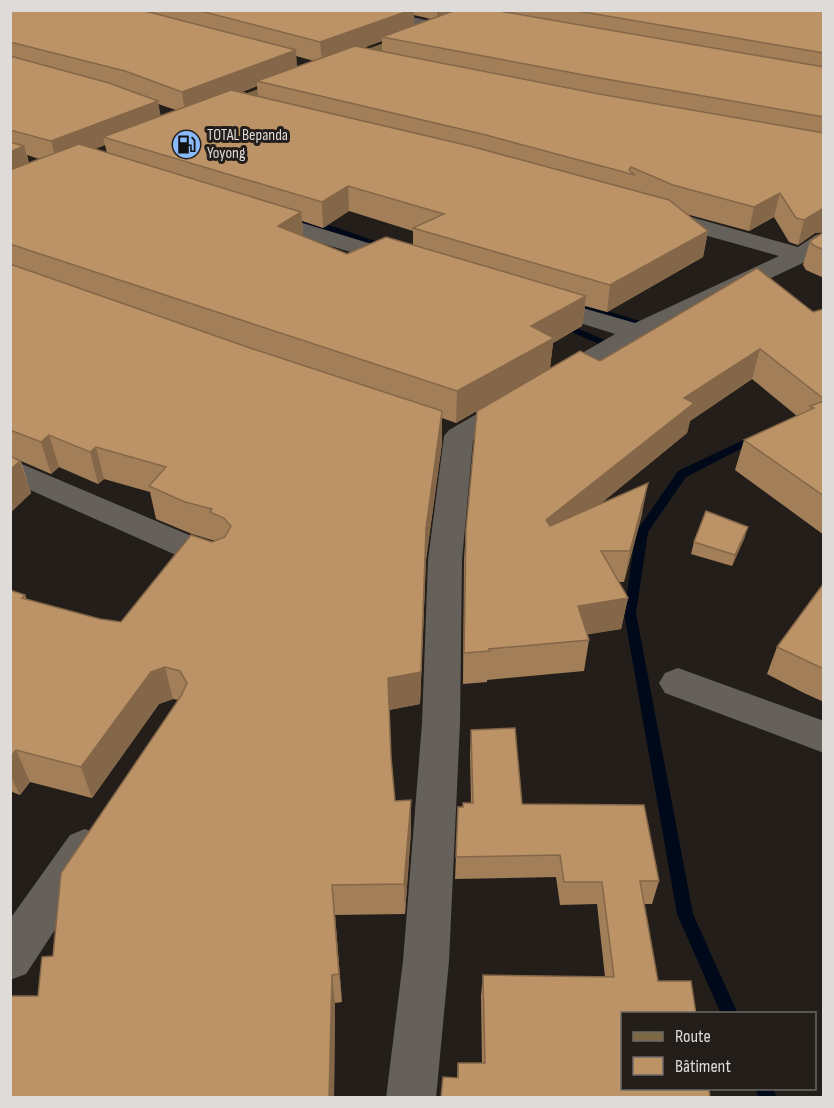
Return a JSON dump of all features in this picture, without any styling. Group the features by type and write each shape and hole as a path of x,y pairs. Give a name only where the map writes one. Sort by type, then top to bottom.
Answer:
{"main road":[{"path":"196,119 465,19 495,18"}],"street":[{"path":"361,10 439,28"},
{"path":"355,59 386,65"},
{"path":"301,65 324,71"},
{"path":"234,105 267,113"},
{"path":"240,211 421,266"},
{"path":"645,211 812,248"},
{"path":"411,1098 426,962 441,723 448,432 637,332 812,248"},
{"path":"523,297 637,332"},
{"path":"10,469 217,560"},
{"path":"678,683 824,737"},
{"path":"10,958 109,813"}],"building":[{"path":"10,10 141,10 296,50 182,92 125,71 10,42"},
{"path":"197,10 411,10 320,42"},
{"path":"456,10 493,10 824,67 824,117 382,37"},
{"path":"572,10 824,11 824,53"},
{"path":"355,46 599,94 824,133 824,208 804,220 796,218 780,193 754,207 673,185 631,167 629,170 635,175 486,135 257,81"},
{"path":"10,56 109,83 158,101 51,141 10,130"},
{"path":"231,90 470,146 669,200 708,231 610,285 413,228 444,214 348,186 322,202 103,137"},
{"path":"10,142 24,146 10,152"},
{"path":"79,144 301,212 278,226 347,254 386,237 586,296 531,326 554,338 457,391 10,244 10,170"},
{"path":"824,232 824,250 810,241"},
{"path":"10,264 253,349 442,411 426,528 421,672 388,678 395,801 411,800 404,884 332,885 339,974 332,975 329,1098 10,1098 10,996 38,996 42,957 53,956 61,873 181,696 187,683 180,671 165,667 151,672 81,767 16,750 10,757 10,590 25,595 22,598 100,619 121,622 191,535 212,542 225,537 231,526 224,518 210,512 212,509 185,502 149,486 166,467 96,447 90,452 49,435 41,442 10,430"},
{"path":"757,268 813,312 824,309 824,399 760,349 684,398 694,403 546,520 550,526 648,483 630,551 601,551 628,598 578,606 589,640 464,653 466,529 477,411 580,351 600,361"},
{"path":"824,401 824,496 744,440 814,408 810,406"},
{"path":"10,456 20,461 10,470"},
{"path":"706,511 748,527 735,555 694,542"},
{"path":"824,583 824,669 777,647"},
{"path":"515,728 522,804 644,805 659,881 640,881 658,981 691,981 696,1012 621,1012 621,1090 709,1090 710,1098 441,1098 443,1077 458,1078 458,1063 485,1063 483,975 614,977 602,882 564,882 560,855 456,857 458,807 463,807 463,803 473,803 471,730"}],"waterway":[{"path":"287,218 329,228 389,247"},
{"path":"569,302 646,326"},
{"path":"563,325 611,346"},
{"path":"729,1012 685,914 630,613 642,532 682,474 756,437"},
{"path":"765,1090 768,1098"}],"place":[{"name":"TOTAL Bepanda Yoyong","path":"186,144"}]}
